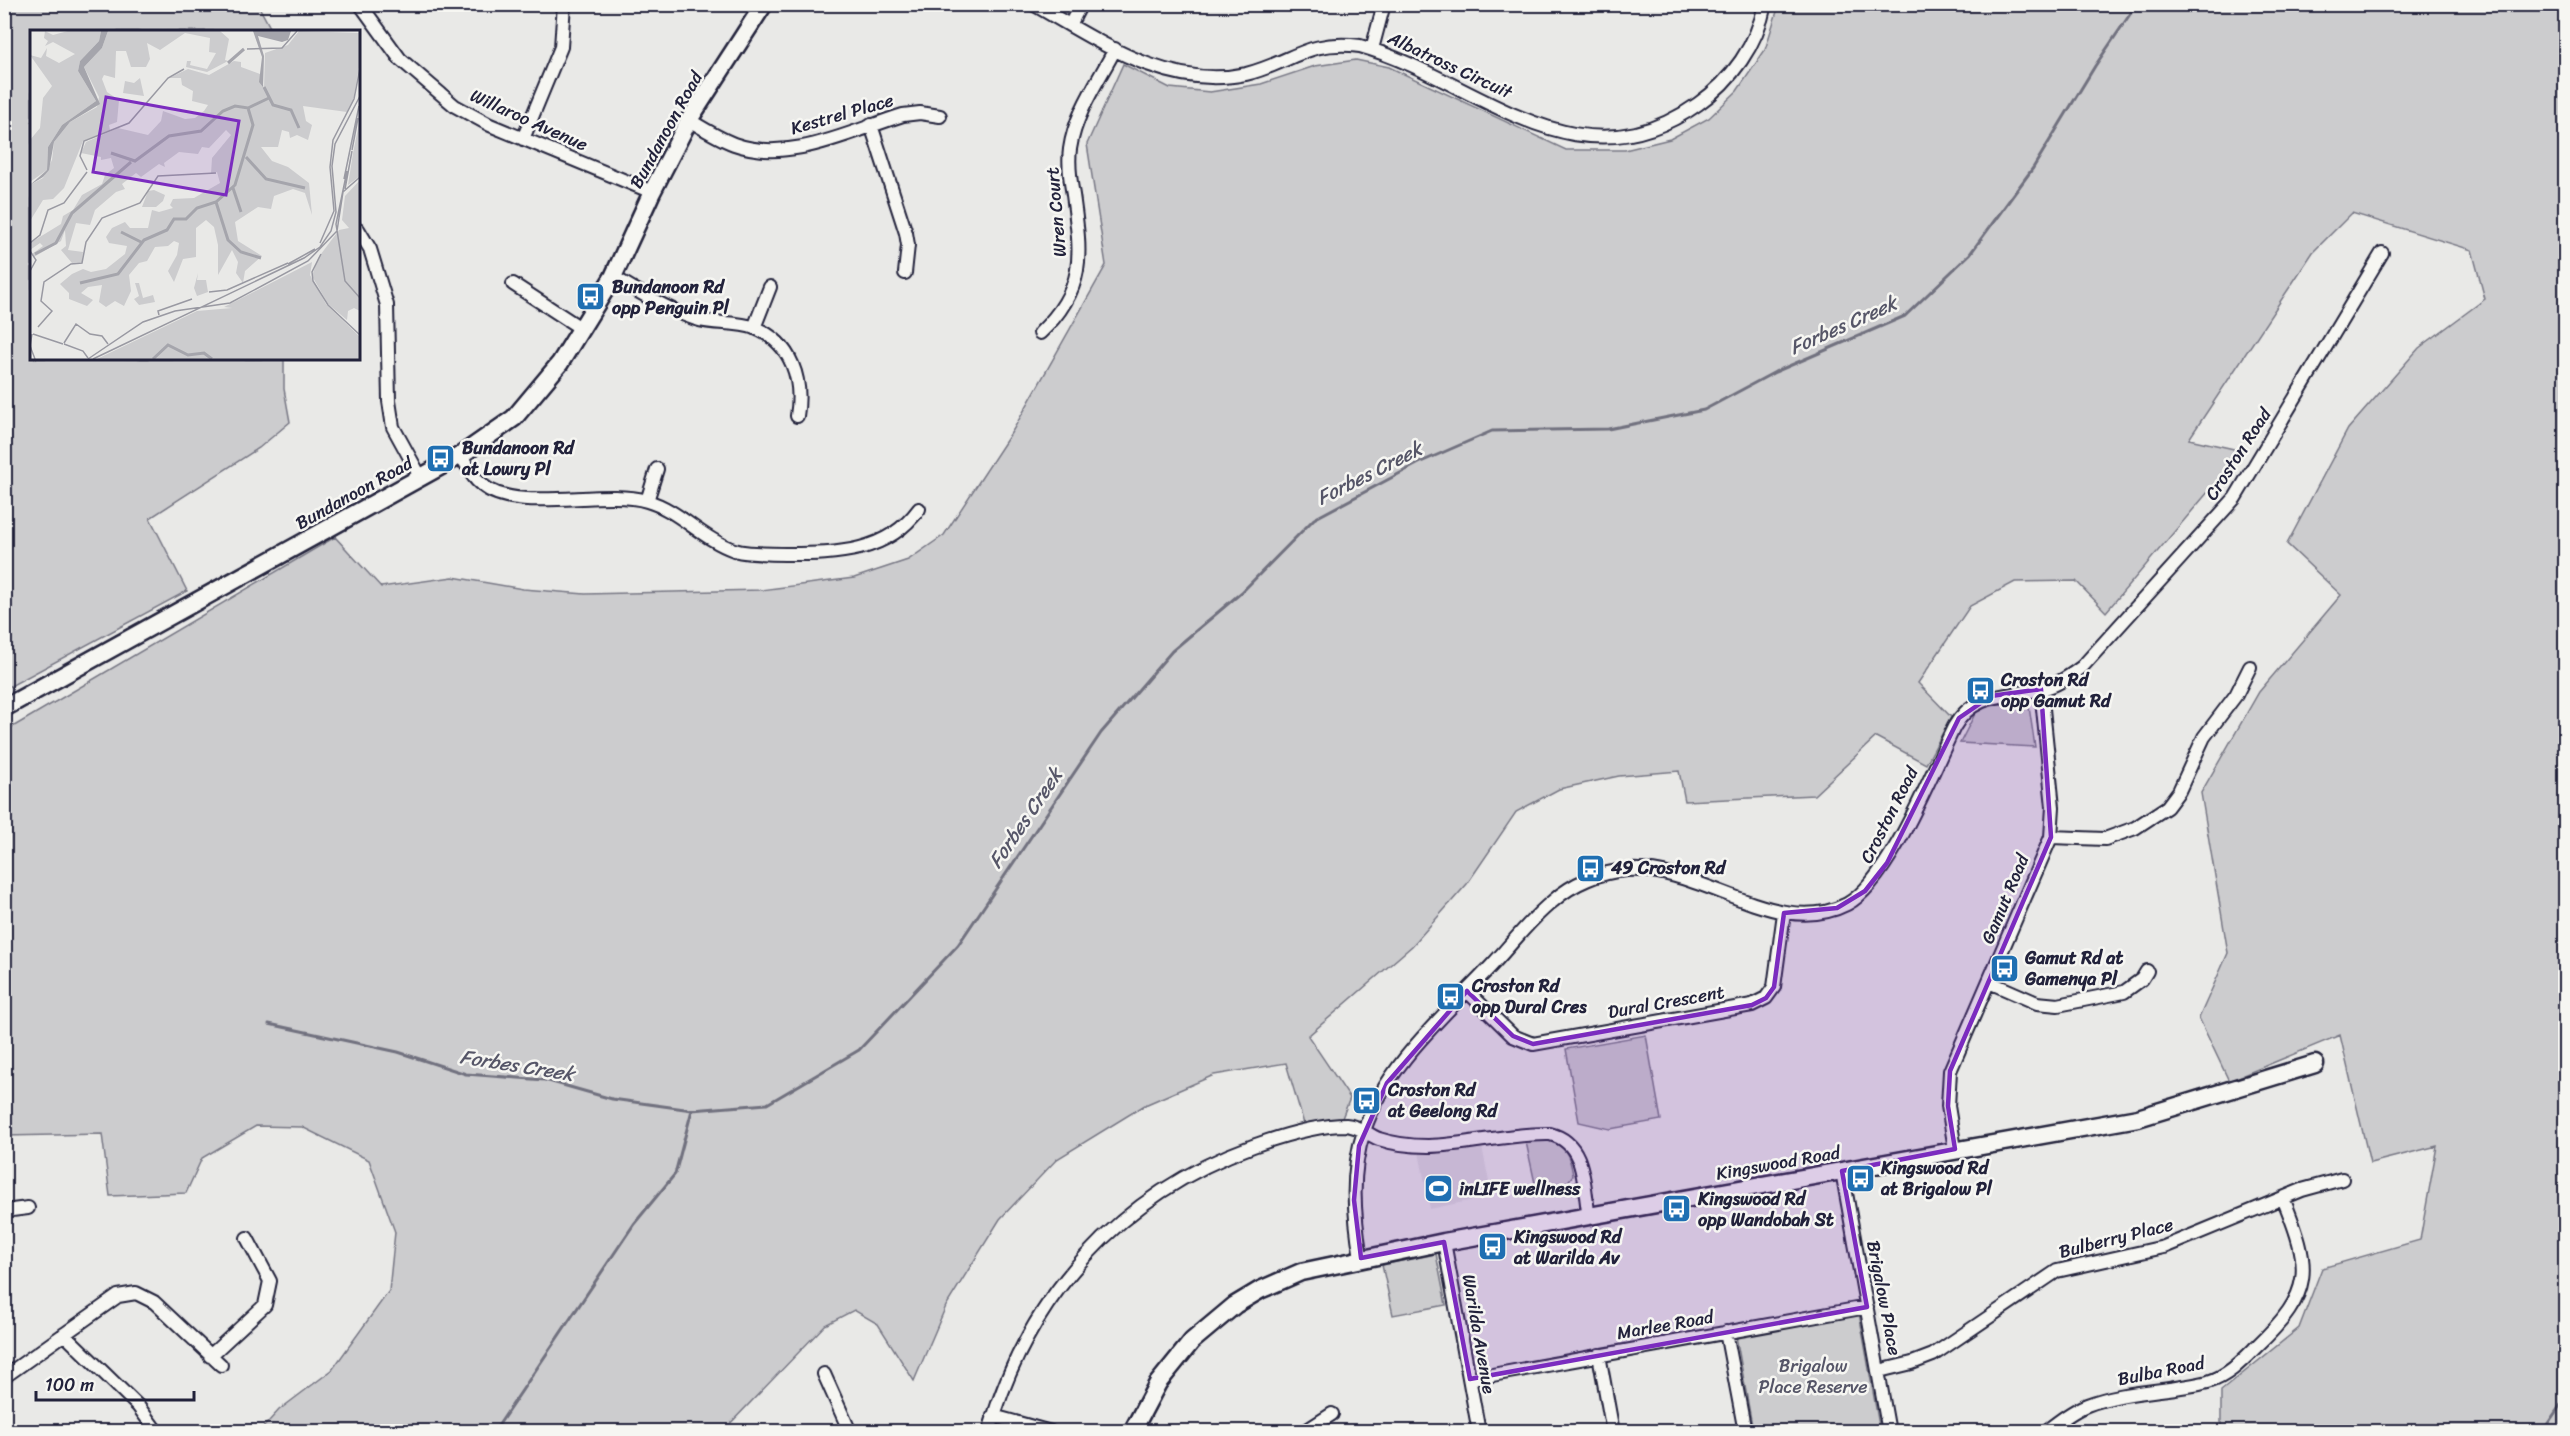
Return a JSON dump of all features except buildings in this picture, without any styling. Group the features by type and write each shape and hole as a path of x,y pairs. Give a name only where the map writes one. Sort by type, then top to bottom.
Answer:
{"street":[{"name":"Willaroo Avenue","path":"360,4 386,43 425,83 469,115 652,192"},
{"path":"523,139 561,47 564,4"},
{"name":"Bundanoon Road","path":"4,708 461,455 500,430 524,408 548,380 613,278 652,192 689,120 764,4"},
{"name":"Albatross Circuit","path":"1033,4 1115,49 1162,70 1215,77 1246,74 1297,53 1322,46 1347,44 1372,49 1538,125 1575,135 1609,137 1639,132 1671,121 1704,100 1726,80 1743,58 1758,28 1765,4"},
{"path":"1071,25 1081,4"},
{"path":"1372,49 1384,4"},
{"name":"Wren Court","path":"1040,333 1058,316 1074,288 1078,273 1079,242 1069,165 1070,150 1077,122 1115,49"},
{"name":"Kestrel Place","path":"689,120 735,144 769,151 808,145 903,115 920,113 940,116"},
{"path":"871,124 908,245 905,273"},
{"path":"360,232 370,249 387,304 392,420 421,478"},
{"name":"Croston Road","path":"1361,1258 1354,1200 1356,1164 1364,1130 1375,1105 1395,1070 1552,901 1577,885 1607,873 1640,870 1671,873 1784,913 1813,914 1837,908 1865,891 1887,863 1959,718 1972,705 1991,696 2041,689 2066,679 2091,659 2235,498 2382,253"},
{"path":"613,278 697,320 754,328 777,343 793,363 800,397 797,416"},
{"path":"513,284 582,329"},
{"path":"754,328 770,287"},
{"path":"461,455 482,485 499,495 526,498 623,498 647,501 712,540 733,549 757,553 820,554 854,550 886,539 899,531 919,509"},
{"path":"647,501 657,470"},
{"path":"2051,837 2105,839 2135,828 2167,807 2179,791 2204,737 2236,695 2250,667"},
{"name":"Gamut Road","path":"1955,1149 1948,1106 1950,1071 2051,837 2053,807 2041,689"},
{"name":"Dural Crescent","path":"1467,992 1513,1036 1533,1044 1752,1005 1766,998 1774,987 1784,913"},
{"path":"1989,982 2037,1003 2058,1005 2124,992 2142,979 2147,971"},
{"name":"Kingswood Road","path":"1132,1431 1144,1406 1171,1365 1192,1341 1235,1305 1260,1290 1301,1272 1444,1242 2138,1118 2315,1064"},
{"path":"989,1431 1017,1354 1058,1288 1097,1244 1133,1212 1196,1171 1264,1142 1345,1125 1364,1130 1380,1139 1416,1146 1543,1134 1563,1138 1578,1153 1589,1217"},
{"name":"Brigalow Place","path":"1842,1171 1889,1431"},
{"name":"Bulberry Place","path":"1879,1371 1912,1364 1933,1355 2057,1271 2172,1245 2283,1198 2342,1179"},
{"name":"Bulba Road","path":"2045,1431 2092,1403 2218,1378 2236,1366 2264,1340 2292,1307 2303,1276 2300,1240 2283,1198"},
{"path":"4,1210 28,1209"},
{"path":"210,1356 265,1305 270,1281 247,1238"},
{"name":"Warilda Avenue","path":"1444,1242 1479,1431"},
{"path":"4,1377 118,1296 136,1293 154,1302 221,1365"},
{"name":"Marlee Road","path":"1470,1379 1867,1306"},
{"path":"1726,1332 1745,1431"},
{"path":"64,1334 138,1406 157,1431"},
{"path":"1599,1355 1613,1431"},
{"path":"824,1374 850,1431"},
{"path":"1304,1431 1332,1414"},
{"path":"993,1416 1051,1431"}],"highlighted area":[{"path":"2041,689 2051,837 1950,1071 1948,1106 1955,1149 1842,1171 1867,1307 1470,1379 1444,1242 1361,1258 1354,1200 1359,1146 1387,1083 1467,991 1513,1036 1533,1044 1752,1005 1766,998 1774,987 1784,913 1837,908 1865,891 1887,863 1959,718 1991,696"}],"shaded area":[{"path":"1482,1147 1492,1196 1430,1209 1419,1152"}],"green space":[{"path":"5,4 258,5 271,30 30,30 30,360 284,360 284,389 290,422 259,448 150,518 187,591 5,689"},
{"path":"1779,5 2565,5 2565,1431 2221,1431 2221,1391 2299,1328 2322,1268 2420,1240 2437,1146 2370,1163 2340,1035 2229,1081 2199,1018 2228,953 2201,793 2259,692 2341,595 2287,544 2348,429 2419,348 2485,299 2472,250 2352,213 2313,252 2189,439 2243,451 2106,612 2076,581 2015,582 1970,606 1918,683 1951,717 1926,764 1876,737 1814,795 1685,801 1679,771 1619,776 1559,789 1516,812 1467,884 1412,946 1308,1036 1350,1098 1342,1118 1304,1124 1286,1063 1214,1075 1145,1105 1057,1159 1000,1219 946,1306 914,1381 878,1324 854,1310 825,1325 723,1431 260,1431 279,1410 332,1370 389,1291 395,1232 369,1160 302,1127 256,1126 202,1158 186,1193 110,1196 102,1134 5,1136 4,732 335,537 381,587 453,577 523,589 585,594 761,590 854,578 908,560 944,535 1013,430 1106,265 1087,144 1123,64 1170,88 1210,92 1261,84 1315,66 1356,60 1389,67 1566,150 1625,150 1670,139 1709,118 1737,91 1765,50"},
{"path":"2028,700 2035,747 1960,743 1978,708"},
{"path":"1646,1035 1661,1120 1610,1129 1579,1122 1566,1049"},
{"path":"1543,1140 1557,1144 1568,1156 1573,1175 1567,1183 1536,1188 1526,1142"},
{"path":"1436,1254 1446,1305 1393,1315 1382,1265"},
{"name":"Brigalow Place Reserve","path":"1859,1313 1880,1431 1753,1431 1736,1336"}],"waterway":[{"name":"Forbes Creek","path":"269,1024 398,1052 466,1074 545,1080 612,1099 692,1110 767,1104 859,1050 958,945 1101,733 1172,651 1242,592 1314,519 1421,462 1492,431 1608,429 1704,410 1775,372 1905,316 1970,254 2033,168 2095,66 2137,4"},
{"name":"Forbes Creek","path":"494,1432 634,1224 675,1174 692,1110"},
{"path":"2542,1432 2566,1397"}],"place":[{"name":"Bundanoon Rd opp Penguin Pl","path":"591,297"},
{"name":"Bundanoon Rd at Lowry Pl","path":"441,458"},
{"name":"Croston Rd opp Gamut Rd","path":"1980,690"},
{"name":"49 Croston Rd","path":"1590,868"},
{"name":"Gamut Rd at Gamenya Pl","path":"2004,968"},
{"name":"Croston Rd opp Dural Cres","path":"1451,996"},
{"name":"Croston Rd at Geelong Rd","path":"1367,1100"},
{"name":"Kingswood Rd at Brigalow Pl","path":"1860,1178"},
{"name":"inLIFE wellness","path":"1438,1189"},
{"name":"Kingswood Rd opp Wandobah St","path":"1677,1209"},
{"name":"Kingswood Rd at Warilda Av","path":"1493,1247"}]}
